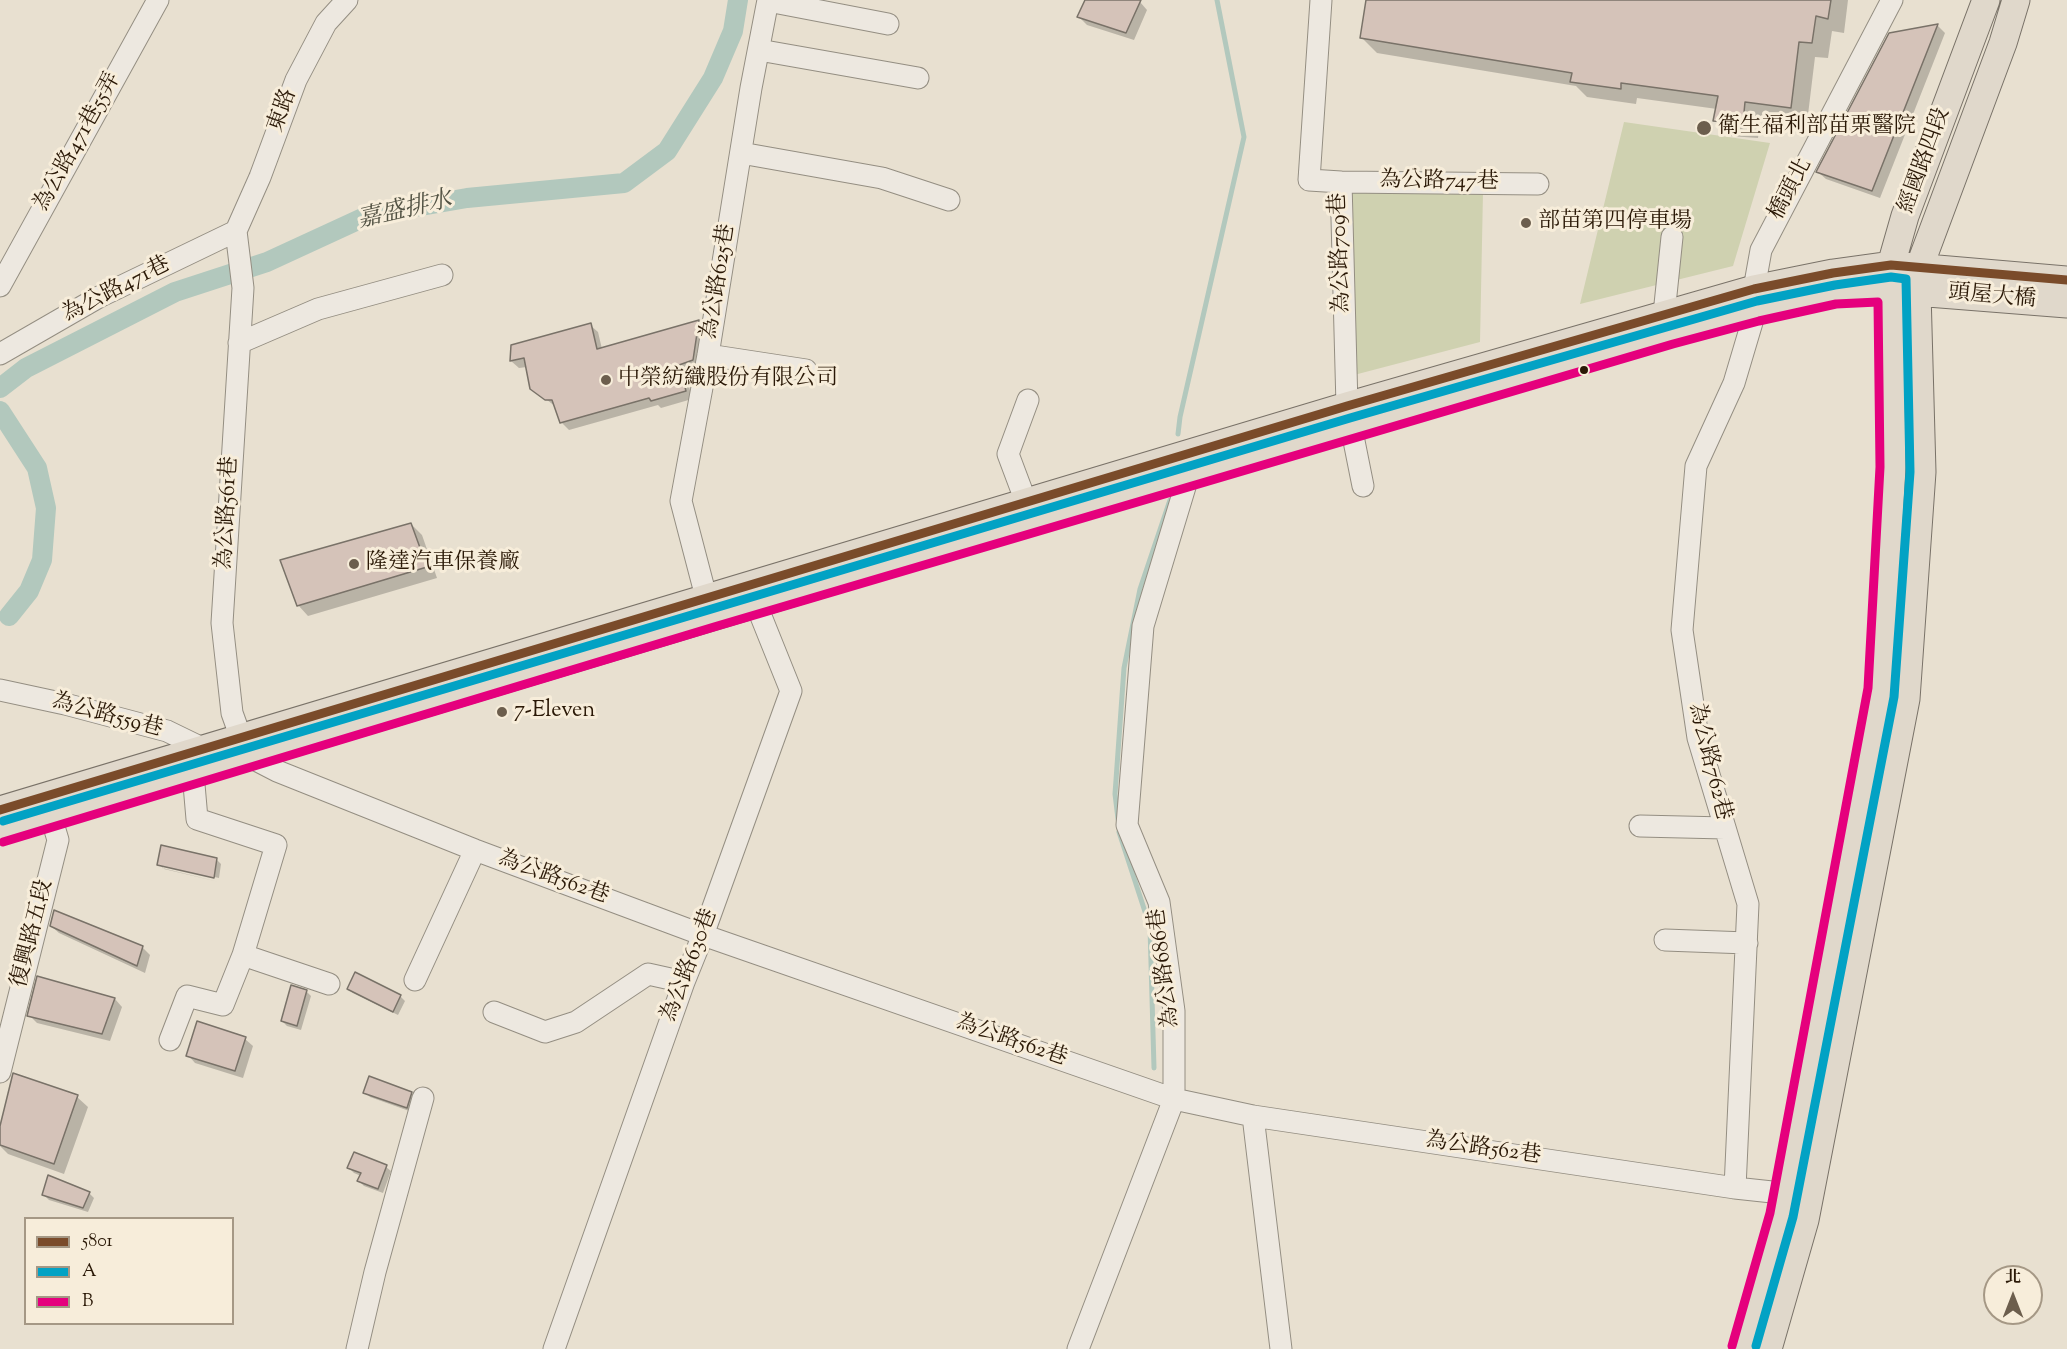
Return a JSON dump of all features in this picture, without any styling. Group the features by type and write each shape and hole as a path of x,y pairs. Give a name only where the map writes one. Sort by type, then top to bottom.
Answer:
{"main road":[{"name":"經國路四段","path":"1798,1195 1880,689 1892,467 1890,278 1905,216 1986,0"},
{"name":"經國路四段","path":"1918,280 2003,43 2016,0"},
{"name":"頭屋大橋","path":"1186,464 1755,299 1833,273 2003,287 2067,304"},
{"path":"1744,1349 1782,1216 1798,1195 1906,699 1922,471 1918,280"},
{"name":"頭屋大橋","path":"2003,287 2067,280"},
{"path":"752,595 1026,502 1186,464"},
{"path":"0,831 48,806 1186,464"},
{"path":"0,810 48,806"},
{"path":"1768,1349 1805,1220 1798,1195"}],"street":[{"name":"為公路471巷55弄","path":"0,286 158,0"},
{"name":"東路","path":"236,231 261,177 296,80 326,23 347,0"},
{"name":"為公路709巷","path":"1321,0 1309,180 1341,182 1349,416 1363,486"},
{"name":"橋頭北","path":"1755,299 1761,250 1892,0"},
{"path":"768,1 888,24"},
{"name":"為公路625巷","path":"708,607 681,501 768,1"},
{"path":"759,50 918,78"},
{"path":"741,153 882,178 949,200"},
{"name":"為公路747巷","path":"1341,182 1538,184"},
{"name":"為公路561巷","path":"236,231 242,284 222,623 232,713 244,747"},
{"name":"為公路471巷","path":"0,354 99,297 236,231"},
{"path":"1667,323 1672,237"},
{"path":"239,343 318,309 442,275"},
{"name":"為公路762巷","path":"1735,1188 1748,904 1698,738 1682,630 1696,466 1734,383 1755,299"},
{"path":"708,355 806,370"},
{"path":"1026,502 1008,454 1028,400"},
{"name":"為公路686巷","path":"1078,1349 1174,1099 1174,1011 1159,902 1127,825 1143,626 1185,487 1186,464"},
{"name":"為公路630巷","path":"554,1349 684,982 704,935 791,691 752,595"},
{"name":"為公路559巷","path":"0,690 65,704 167,731 198,761"},
{"name":"為公路562巷","path":"244,747 277,771 475,850 704,935 1174,1099 1253,1116 1735,1188 1798,1195"},
{"path":"171,1040 187,996 223,1005 243,955 276,845 197,819 198,761"},
{"name":"復興路五段","path":"0,1072 58,840 48,806"},
{"path":"1640,826 1725,828"},
{"path":"415,980 475,850"},
{"path":"1665,940 1746,943"},
{"path":"243,955 329,984"},
{"path":"494,1012 545,1032 576,1022 648,974 684,982"},
{"path":"357,1349 375,1272 423,1098"},
{"path":"1253,1116 1281,1349"}],"green space":[{"path":"1624,122 1770,143 1733,266 1580,304"},
{"path":"1352,191 1483,192 1480,342 1354,375"}],"building":[{"path":"1085,0 1141,0 1126,33 1077,17"},
{"path":"1366,0 1831,0 1828,19 1816,16 1812,43 1799,42 1791,108 1745,102 1743,123 1713,121 1718,96 1621,83 1621,89 1570,82 1572,73 1360,38"},
{"path":"1938,24 1872,191 1816,172 1889,33"},
{"name":"中榮紡織股份有限公司","path":"699,320 693,360 679,365 686,391 651,401 649,398 560,423 552,400 545,400 530,389 524,358 510,361 511,345 591,323 597,349"},
{"name":"隆達汽車保養廠","path":"411,523 427,567 297,606 280,560"},
{"path":"161,845 217,858 214,878 157,865"},
{"path":"54,910 143,946 137,966 50,926"},
{"path":"355,972 401,995 393,1012 347,989"},
{"path":"37,976 115,998 102,1034 27,1016"},
{"path":"291,985 307,990 297,1026 281,1021"},
{"path":"197,1021 246,1037 235,1071 186,1056"},
{"path":"13,1073 78,1095 54,1164 0,1145 0,1126"},
{"path":"369,1076 412,1092 407,1108 363,1093"},
{"path":"354,1152 387,1165 378,1189 357,1181 361,1173 347,1168"},
{"path":"48,1175 90,1192 83,1208 42,1195"}],"waterway":[{"name":"嘉盛排水","path":"0,388 26,368 175,292 267,262 369,215 467,198 624,183 667,151 713,78 733,31 738,0"},
{"path":"1178,434 1244,137 1217,0"},
{"name":"嘉盛排水","path":"0,411 37,468 46,508 42,560 29,591 9,616"},
{"path":"1118,819 1115,794 1124,668 1140,589 1170,500"},
{"path":"1119,832 1150,927 1154,1068"}],"transit line":[{"name":"5801","path":"0,810 1347,406 1754,289 1833,273 1891,265 2067,280"},
{"name":"A","path":"3,821 1350,418 1757,301 1835,285 1891,277 1906,279 1910,472 1894,697 1793,1217 1756,1346"},
{"name":"B","path":"3,842 714,627 1673,344 1759,321 1836,304 1878,302 1880,467 1868,688 1770,1213 1732,1346"}],"place":[{"name":"衛生福利部苗栗醫院","path":"1704,128"},
{"name":"部苗第四停車場","path":"1526,223"},
{"name":"中榮紡織股份有限公司","path":"606,380"},
{"name":"隆達汽車保養廠","path":"354,564"},
{"name":"7-Eleven","path":"502,712"}]}
